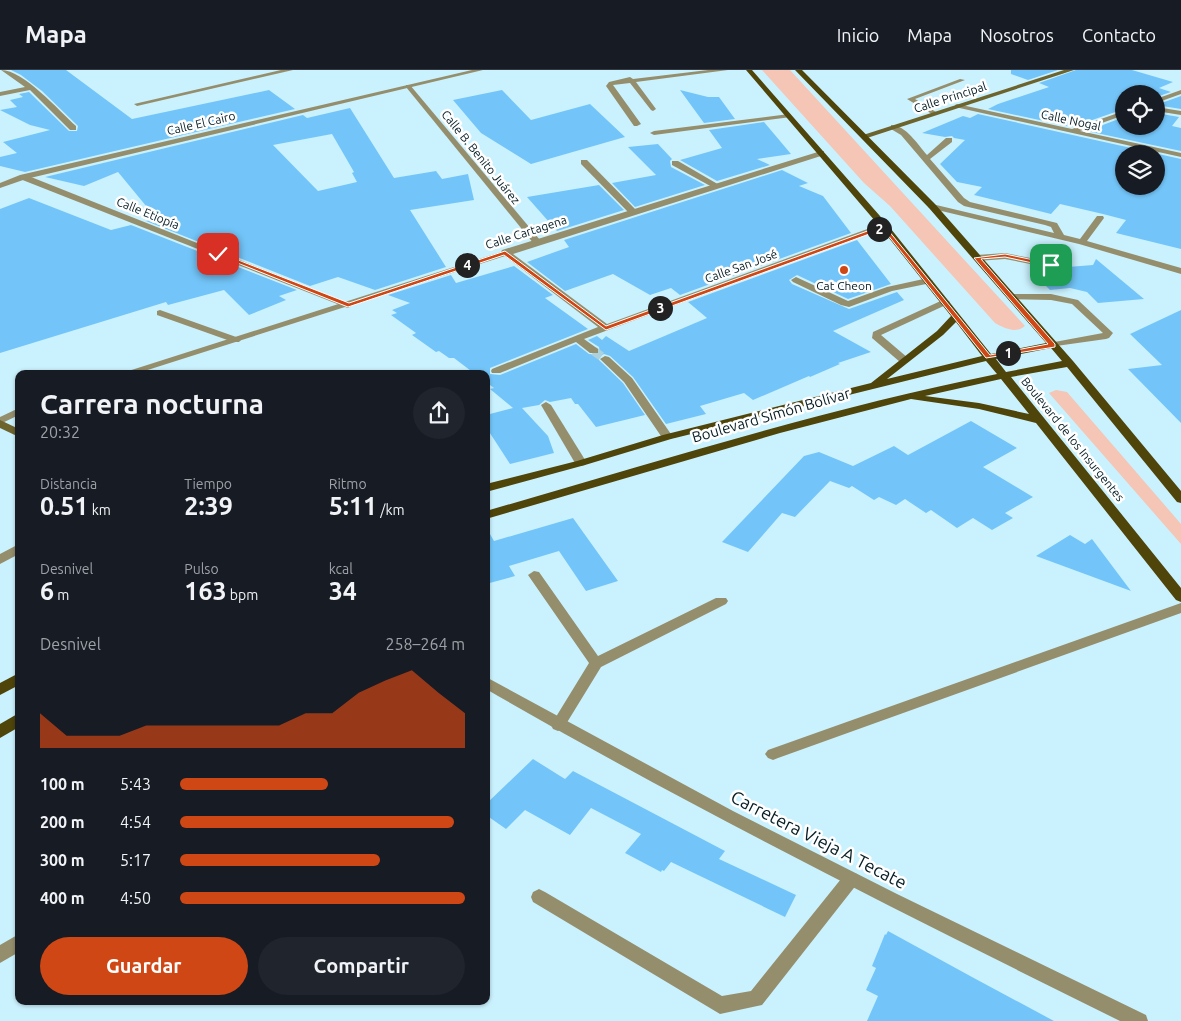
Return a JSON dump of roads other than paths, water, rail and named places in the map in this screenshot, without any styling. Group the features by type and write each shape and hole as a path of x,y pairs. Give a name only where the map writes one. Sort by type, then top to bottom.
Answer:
{"main road":[{"name":"Boulevard de los Insurgentes","path":"749,70 884,226 1181,597"},
{"path":"798,70 932,206 1069,363 1181,499"},
{"path":"874,386 940,333 956,316"},
{"name":"Boulevard Simón Bolívar","path":"490,487 582,463 667,437 989,357 1053,345"},
{"name":"Boulevard Simón Bolívar","path":"490,514 900,397 1003,374 1069,363"},
{"path":"900,397 973,403 1041,421"},
{"path":"0,690 15,681"},
{"path":"0,732 15,722"}],"street":[{"path":"4,70 31,88 73,128"},
{"path":"137,104 290,70"},
{"name":"Calle El Cairo","path":"0,186 23,177 480,70"},
{"path":"637,124 609,86 611,82 725,70"},
{"name":"Calle Principal","path":"864,136 1071,70"},
{"path":"630,79 653,109"},
{"path":"934,113 910,99 962,80"},
{"name":"Calle B. Benito Juárez","path":"408,86 537,242"},
{"path":"0,94 31,88"},
{"path":"1165,98 1181,92"},
{"name":"Calle Nogal","path":"957,106 1181,155"},
{"path":"1165,111 1181,114"},
{"path":"1070,132 1115,115"},
{"path":"654,133 789,116"},
{"path":"894,127 904,133 961,200 967,204 1054,225 1061,237"},
{"path":"926,159 949,140"},
{"name":"Calle Cartagena","path":"137,370 348,305 505,252 821,153"},
{"path":"584,162 634,212"},
{"path":"675,163 717,186"},
{"name":"Calle Etiopía","path":"23,177 348,305"},
{"path":"932,206 1082,242 1181,271"},
{"path":"1082,242 1100,218"},
{"name":"Calle San José","path":"496,371 577,338 884,226"},
{"path":"505,252 606,328"},
{"path":"977,258 1005,256 1051,265"},
{"path":"796,280 844,304 849,304 890,289 928,281"},
{"path":"1011,297 1051,297 1075,302 1108,333 1106,336 1053,345"},
{"path":"904,360 877,338 876,334 945,302"},
{"path":"160,313 236,340"},
{"path":"577,338 594,351"},
{"path":"605,359 628,380 667,437"},
{"path":"546,405 582,463"},
{"path":"15,413 0,422 15,431"},
{"path":"0,560 15,551"},
{"path":"534,575 596,663"},
{"path":"558,724 596,663 721,601"},
{"path":"773,754 1181,608"},
{"name":"Carretera Vieja A Tecate","path":"490,684 558,724 851,879 1139,1021"},
{"path":"538,897 720,1005 756,999 851,879"},
{"path":"0,956 15,945"}],"tunnel":[{"path":"594,351 605,359"}],"place":[{"name":"Cat Cheon","path":"844,270"}]}
